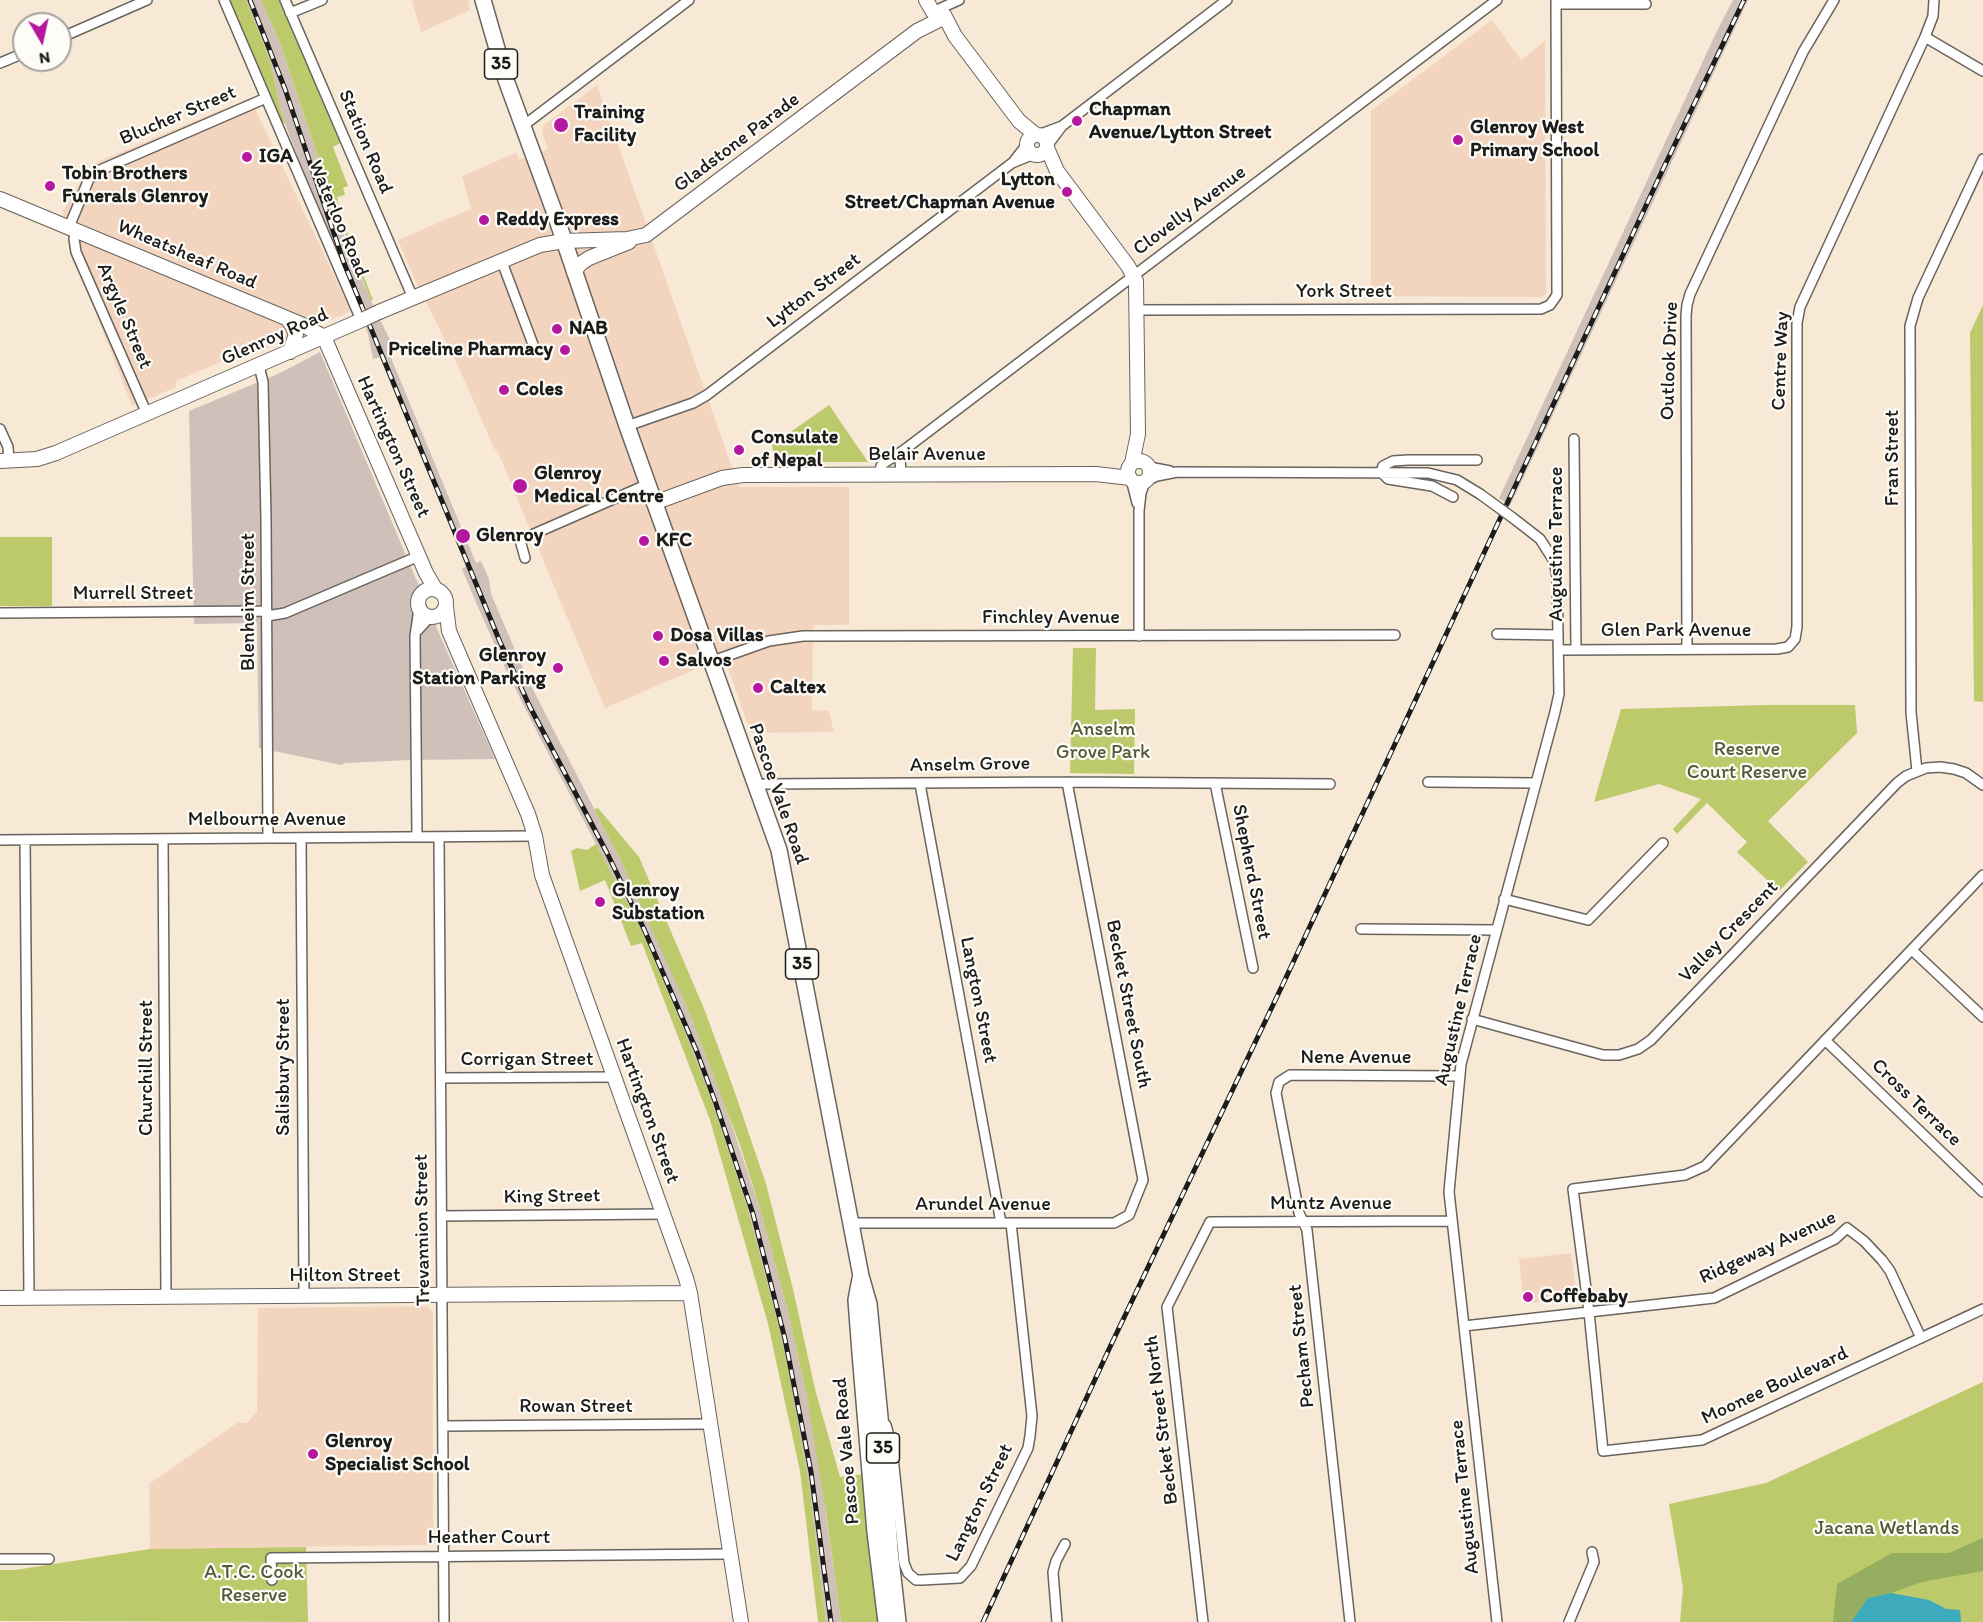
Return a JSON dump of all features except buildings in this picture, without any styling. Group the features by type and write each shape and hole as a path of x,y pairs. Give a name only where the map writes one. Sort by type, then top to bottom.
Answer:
{"main road":[{"name":"Pascoe Vale Road","path":"483,0 506,80 710,662 779,850 861,1276 869,1304 898,1622"},
{"name":"Pascoe Vale Road","path":"861,1276 856,1300 875,1532 886,1622"}],"street":[{"path":"72,33 147,0"},
{"name":"Waterloo Road","path":"224,0 362,319"},
{"name":"Station Road","path":"285,0 413,298"},
{"path":"290,13 322,0"},
{"path":"523,126 689,0"},
{"name":"Gladstone Parade","path":"564,241 639,237 652,232 917,31 936,12 959,0"},
{"name":"Lytton Street","path":"627,426 693,403 707,395 1227,0"},
{"name":"Clovelly Avenue","path":"879,474 884,463 1497,0"},
{"name":"Outlook Drive","path":"1687,649 1687,305 1690,294 1803,52 1834,0"},
{"name":"Centre Way","path":"1791,644 1795,639 1797,627 1797,323 1800,307 1925,38 1933,16 1934,0"},
{"path":"1556,1 1646,4"},
{"name":"York Street","path":"1137,310 1541,309 1550,304 1557,295 1556,1"},
{"path":"936,12 1134,275 1137,288 1138,434 1141,493 1138,511 1139,636"},
{"path":"1925,38 1983,71"},
{"name":"Blucher Street","path":"73,229 89,179 98,171 266,98"},
{"name":"Lytton Street","path":"1037,145 1062,126"},
{"name":"Fran Street","path":"1917,771 1911,712 1910,326 1918,298 1983,159"},
{"name":"Wheatsheaf Road","path":"0,199 287,318 324,337"},
{"name":"Argyle Street","path":"73,229 76,252 147,414"},
{"path":"574,272 589,258 639,237"},
{"name":"Glenroy Road","path":"4,461 37,459 47,456 362,319 540,245 564,241"},
{"path":"502,262 534,347"},
{"path":"287,318 296,334 290,352"},
{"name":"Hartington Street","path":"324,337 419,556 430,591"},
{"name":"Blenheim Street","path":"258,366 263,382 268,838"},
{"path":"0,429 8,447 4,461"},
{"name":"Augustine Terrace","path":"1574,439 1576,650"},
{"path":"901,474 900,457 904,450"},
{"path":"1381,472 1385,464 1393,461 1477,460"},
{"path":"1139,472 1381,472 1392,480 1432,486 1453,497"},
{"path":"1139,472 1157,476 1177,472"},
{"name":"Belair Avenue","path":"654,503 733,476 1139,472"},
{"name":"Augustine Terrace","path":"1381,472 1438,474 1457,480 1500,508 1540,539 1554,561 1557,576 1558,703 1458,1076 1449,1192 1497,1622"},
{"path":"525,558 520,540 648,484"},
{"name":"Murrell Street","path":"0,613 285,613 419,556"},
{"path":"430,591 443,595 446,607 441,614 428,615 418,600 430,591"},
{"name":"Hartington Street","path":"446,607 450,632"},
{"path":"417,837 416,638 428,615"},
{"name":"Hartington Street","path":"428,615 445,625 450,632 522,797 535,836 542,875 690,1293 741,1622"},
{"path":"1497,634 1558,635"},
{"name":"Finchley Avenue","path":"710,662 770,641 803,636 1395,635"},
{"name":"Glen Park Avenue","path":"1558,650 1777,649 1788,647 1791,644"},
{"name":"Valley Crescent","path":"1472,1019 1603,1055 1619,1055 1638,1049 1651,1040 1905,776 1926,768 1954,769 1966,773 1983,785"},
{"name":"Anselm Grove","path":"755,788 764,784 1067,782 1330,784"},
{"name":"Becket Street South","path":"1067,782 1143,1180 1129,1215 1114,1223"},
{"path":"1428,782 1536,783"},
{"name":"Shepherd Street","path":"1215,783 1253,968"},
{"name":"Langton Street","path":"879,1411 888,1430 892,1447 904,1563 911,1577 922,1580 960,1578 971,1566 1028,1448 1032,1416 1006,1223 920,784"},
{"name":"Melbourne Avenue","path":"0,840 535,836"},
{"name":"Trevannion Street","path":"438,837 444,1622"},
{"name":"Salisbury Street","path":"301,838 304,1296"},
{"name":"Churchill Street","path":"163,839 166,1297"},
{"path":"25,840 29,1298"},
{"path":"1504,899 1588,920 1663,843"},
{"path":"1589,1312 1573,1189 1685,1175 1705,1166 1983,875"},
{"path":"1361,929 1496,930"},
{"path":"1912,950 1983,1017"},
{"name":"Cross Terrace","path":"1825,1040 1983,1192"},
{"name":"Nene Avenue","path":"1290,1075 1458,1076"},
{"name":"Pecham Street","path":"1290,1075 1279,1082 1276,1092 1299,1213 1307,1230 1350,1622"},
{"name":"Corrigan Street","path":"441,1078 614,1077"},
{"name":"King Street","path":"441,1216 663,1214"},
{"name":"Muntz Avenue","path":"1210,1222 1452,1221"},
{"name":"Becket Street North","path":"1203,1622 1167,1307 1210,1222"},
{"name":"Arundel Avenue","path":"851,1223 1114,1223"},
{"name":"Ridgeway Avenue","path":"1464,1326 1714,1298 1834,1239 1847,1228 1864,1241 1890,1271 1921,1338"},
{"name":"Hilton Street","path":"0,1298 690,1293"},
{"name":"Moonee Boulevard","path":"1589,1312 1603,1451 1702,1440 1983,1309"},
{"name":"Rowan Street","path":"443,1426 710,1424"},
{"path":"1057,1622 1053,1572 1065,1544"},
{"path":"1569,1622 1594,1562 1592,1552"},
{"name":"Heather Court","path":"272,1580 271,1558 730,1554"},
{"path":"0,1559 49,1559"}],"shaded area":[{"path":"246,0 261,0 280,43 346,241 395,350 389,353 476,563 481,561 489,579 491,594 528,680 622,863 667,959 726,1108 761,1212 788,1311 820,1471 841,1622 826,1622 809,1484 778,1323 747,1206 710,1096 641,929 540,738 477,605 462,569 467,566 380,357 373,359 368,334 357,303 286,126 270,60"},
{"path":"412,0 468,0 470,10 421,32"},
{"path":"1733,0 1748,0 1510,506 1499,498"},
{"name":"Glenroy West Primary School","path":"1492,20 1521,60 1545,41 1546,294 1541,297 1371,296 1371,111"},
{"path":"597,85 739,487 849,487 849,625 813,625 812,710 829,711 834,732 751,733 724,657 605,708 497,450 495,450 398,240 471,209 462,176 516,153 519,160 548,149 542,131 544,125"},
{"path":"250,98 351,311 238,360 230,358 176,381 176,387 132,406 69,244 63,211 90,165"},
{"path":"320,352 438,631 495,759 410,760 341,765 259,748 257,623 194,624 189,411 280,373"},
{"path":"1571,1253 1577,1298 1524,1304 1519,1259"},
{"name":"Glenroy Specialist School","path":"427,1306 433,1312 433,1542 429,1545 150,1549 149,1484 237,1423 247,1423 257,1412 258,1308"}],"green space":[{"path":"229,0 246,0 270,60 285,123 282,124"},
{"path":"261,0 281,0 342,142 333,147 348,186 343,188 345,195 337,197 341,217 373,300 371,301 335,208 280,43"},
{"path":"1983,305 1983,702 1974,701 1970,333"},
{"path":"829,405 868,462 775,462 772,445"},
{"path":"0,537 52,537 52,606 0,606"},
{"name":"Anselm Grove Park","path":"1073,648 1096,648 1095,710 1135,709 1134,774 1070,773"},
{"name":"Reserve Court Reserve","path":"1855,705 1857,733 1768,821 1808,862 1779,891 1737,852 1747,842 1707,803 1677,834 1673,829 1701,799 1659,784 1594,802 1621,709"},
{"path":"598,808 639,857 705,1011 734,1090 766,1184 793,1289 815,1389 840,1477 865,1474 880,1622 841,1622 807,1397 788,1311 761,1212 740,1145 687,1007 622,863 594,809"},
{"path":"596,844 641,929 685,1032 710,1096 747,1206 789,1374 809,1484 826,1622 818,1622 800,1471 768,1324 710,1120 642,943 631,946 605,880 580,891 571,851 577,848 587,850"},
{"name":"Jacana Wetlands","path":"1983,1382 1983,1622 1680,1622 1683,1588 1669,1504 1766,1483"},
{"path":"1983,1538 1983,1571 1922,1582 1868,1598 1851,1622 1833,1622 1837,1584 1892,1553 1949,1553"},
{"name":"A.T.C. Cook Reserve","path":"306,1547 308,1622 0,1621 0,1570 15,1570 150,1549"}],"water":[{"path":"1891,1593 1929,1600 1946,1609 1960,1610 1961,1622 1851,1622 1868,1598"}],"railway":[{"path":"250,0 285,89 344,263 500,642 530,707 607,853 644,929 697,1052 716,1104 753,1214 785,1339 811,1472 831,1622"},
{"path":"983,1622 1110,1347 1283,984 1744,0"}],"place":[{"name":"Chapman Avenue/Lytton Street","path":"1077,121"},
{"name":"Training Facility","path":"561,125"},
{"name":"Glenroy West Primary School","path":"1458,140"},
{"name":"IGA","path":"247,157"},
{"name":"Tobin Brothers Funerals Glenroy","path":"50,186"},
{"name":"Lytton Street/Chapman Avenue","path":"1067,192"},
{"name":"Reddy Express","path":"484,220"},
{"name":"NAB","path":"557,329"},
{"name":"Priceline Pharmacy","path":"565,350"},
{"name":"Coles","path":"504,390"},
{"name":"Consulate of Nepal","path":"739,450"},
{"name":"Glenroy Medical Centre","path":"520,486"},
{"name":"Glenroy","path":"463,536"},
{"name":"KFC","path":"644,541"},
{"name":"Dosa Villas","path":"658,636"},
{"name":"Salvos","path":"664,661"},
{"name":"Glenroy Station Parking","path":"558,668"},
{"name":"Caltex","path":"758,688"},
{"name":"Glenroy Substation","path":"600,902"},
{"name":"Coffebaby","path":"1528,1297"},
{"name":"Glenroy Specialist School","path":"313,1454"}]}
